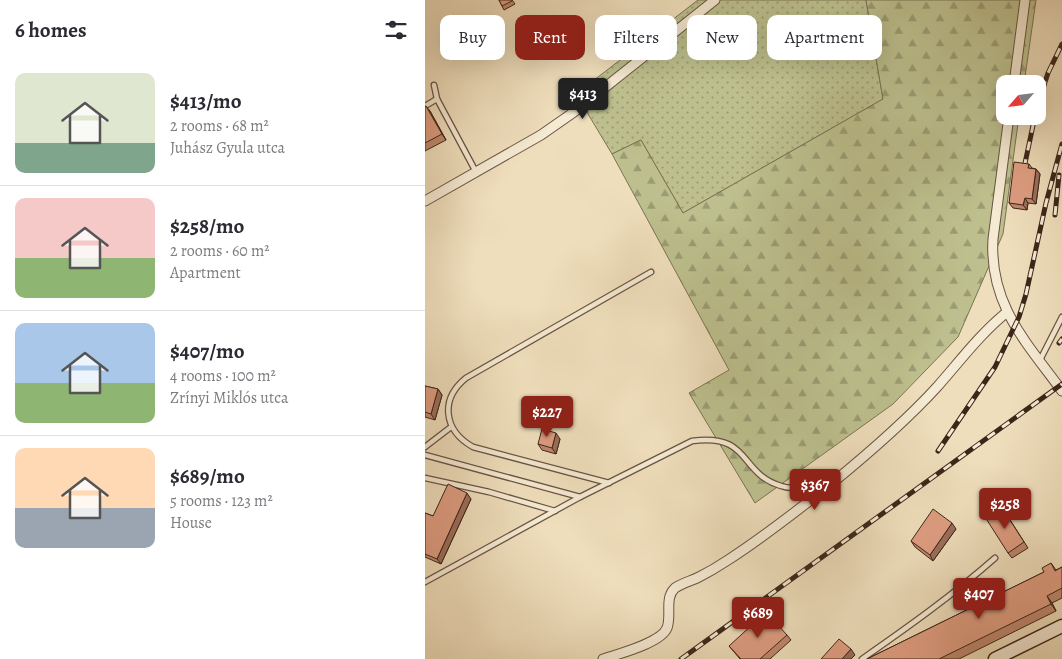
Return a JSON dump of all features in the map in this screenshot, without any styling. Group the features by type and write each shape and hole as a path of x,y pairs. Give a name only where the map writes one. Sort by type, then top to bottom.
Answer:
{"main road":[{"path":"995,659 1062,626"}],"street":[{"path":"425,201 541,135 574,112 715,0"},
{"path":"1015,75 1025,0"},
{"path":"1008,125 992,252 996,281 1007,312 1062,391"},
{"path":"603,659 639,646 661,635 667,627 670,594 673,590 731,558 781,524 831,484 905,420 938,386 973,344 1007,312"}],"lane":[{"path":"435,85 437,99 476,172"},
{"path":"425,106 437,99"},
{"path":"609,482 473,447 459,438 451,426 449,412 451,396 455,388 466,378 651,272"},
{"path":"1039,360 1062,316"},
{"path":"425,447 451,426"},
{"path":"425,582 580,497 692,441 711,439 730,443 766,479 780,486 795,488 831,484"},
{"path":"425,455 580,497"},
{"path":"425,478 489,492 555,511"},
{"path":"861,659 907,628 964,585 995,558"}],"green space":[{"path":"698,0 866,0 869,15 767,15 767,60 876,60 883,99 683,213 641,140 612,154 576,94 620,60 677,60 677,16"},
{"path":"866,0 1036,0 1025,75 996,75 996,125 1018,125 1003,234 958,337 893,404 755,503 689,393 729,370 612,154 641,140 683,213 883,99 876,60 882,60 882,15 869,15"}],"building":[{"path":"499,0 512,0 512,1 502,6"},
{"path":"425,106 442,134 425,143"},
{"path":"1014,162 1029,164 1028,168 1036,169 1032,199 1025,198 1023,205 1009,203"},
{"path":"425,386 438,389 431,414 425,412"},
{"path":"542,429 556,433 552,448 538,444"},
{"path":"448,484 467,493 437,559 425,554 425,513 433,516"},
{"path":"1001,506 1024,542 1008,553 985,517"},
{"path":"933,509 952,523 930,555 911,541"},
{"path":"1051,563 1055,571 1062,567 1062,588 1047,596 1051,604 939,659 867,659 1044,572 1042,568"},
{"path":"766,612 787,635 760,659 741,659 729,646"},
{"path":"839,639 851,649 842,659 821,659"}],"railway":[{"path":"1046,79 1062,44"},
{"path":"1024,168 1033,125"},
{"path":"938,451 995,367 1019,317 1062,144"},
{"path":"1055,215 1059,175"},
{"path":"1059,343 1062,339"},
{"path":"681,659 1062,384"}]}
